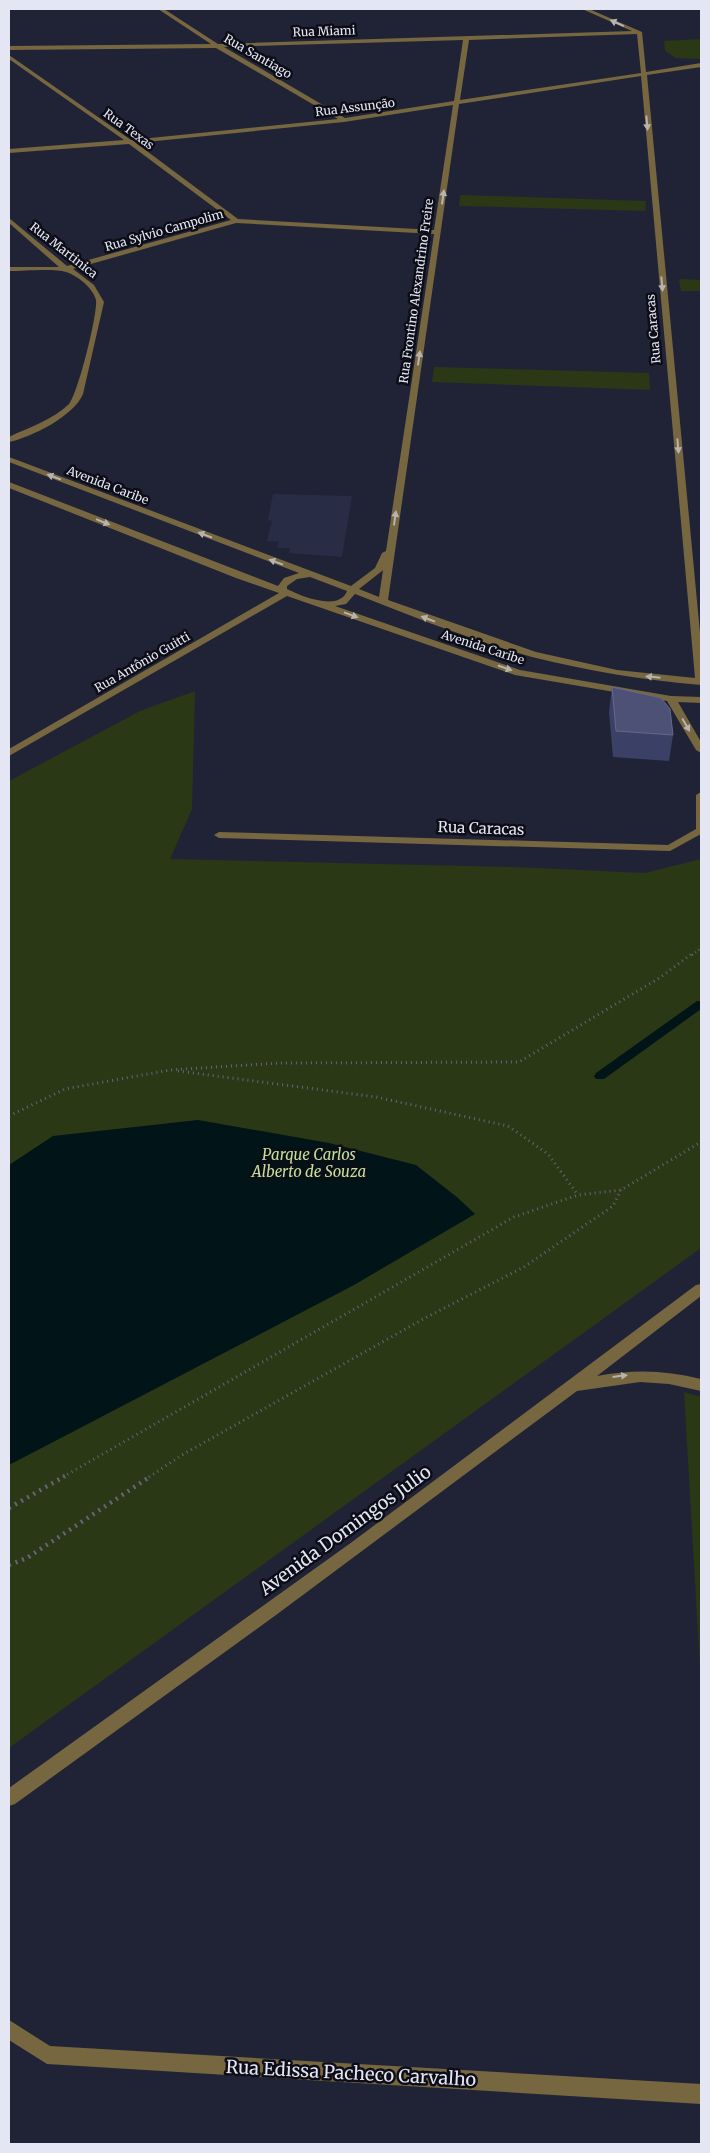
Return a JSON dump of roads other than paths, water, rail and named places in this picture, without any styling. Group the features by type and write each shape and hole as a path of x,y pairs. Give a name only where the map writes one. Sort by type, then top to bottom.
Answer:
{"street":[{"name":"Rua Santiago","path":"161,9 217,46 344,120"},
{"path":"585,9 640,33"},
{"name":"Rua Miami","path":"9,48 217,46 640,33"},
{"name":"Rua Caracas","path":"640,33 642,74 701,682"},
{"name":"Rua Frontino Alexandrino Freire","path":"383,601 466,39"},
{"name":"Rua Texas","path":"9,57 236,221"},
{"name":"Rua Assunção","path":"9,151 129,142 344,120 701,65"},
{"name":"Rua Martinica","path":"9,220 66,269 75,273 95,288 100,305 78,398 59,415 9,440"},
{"path":"236,221 438,232"},
{"name":"Rua Sylvio Campolim","path":"9,269 66,269 236,221"},
{"name":"Avenida Caribe","path":"9,460 431,620 533,654 617,673 701,682"},
{"name":"Avenida Caribe","path":"9,485 239,576 518,673 671,699 701,700"},
{"name":"Rua Frontino Alexandrino Freire","path":"352,590 379,569 391,547"},
{"path":"285,592 282,585 287,580 299,575 311,575"},
{"path":"322,605 342,602 350,596 352,590"},
{"name":"Rua Antônio Guitti","path":"9,753 285,592"},
{"path":"671,699 701,750"},
{"name":"Rua Caracas","path":"219,835 670,848 701,830 701,795"},
{"name":"Avenida Domingos Julio","path":"9,1798 163,1688 572,1388 701,1289"},
{"path":"572,1388 614,1377 640,1374 676,1378 701,1385"},
{"name":"Rua Edissa Pacheco Carvalho","path":"9,2029 47,2055 701,2094"}],"waterway":[{"path":"600,1076 701,1004"}],"park label":[{"name":"Parque Carlos Alberto de Souza","path":"309,1162"}]}
